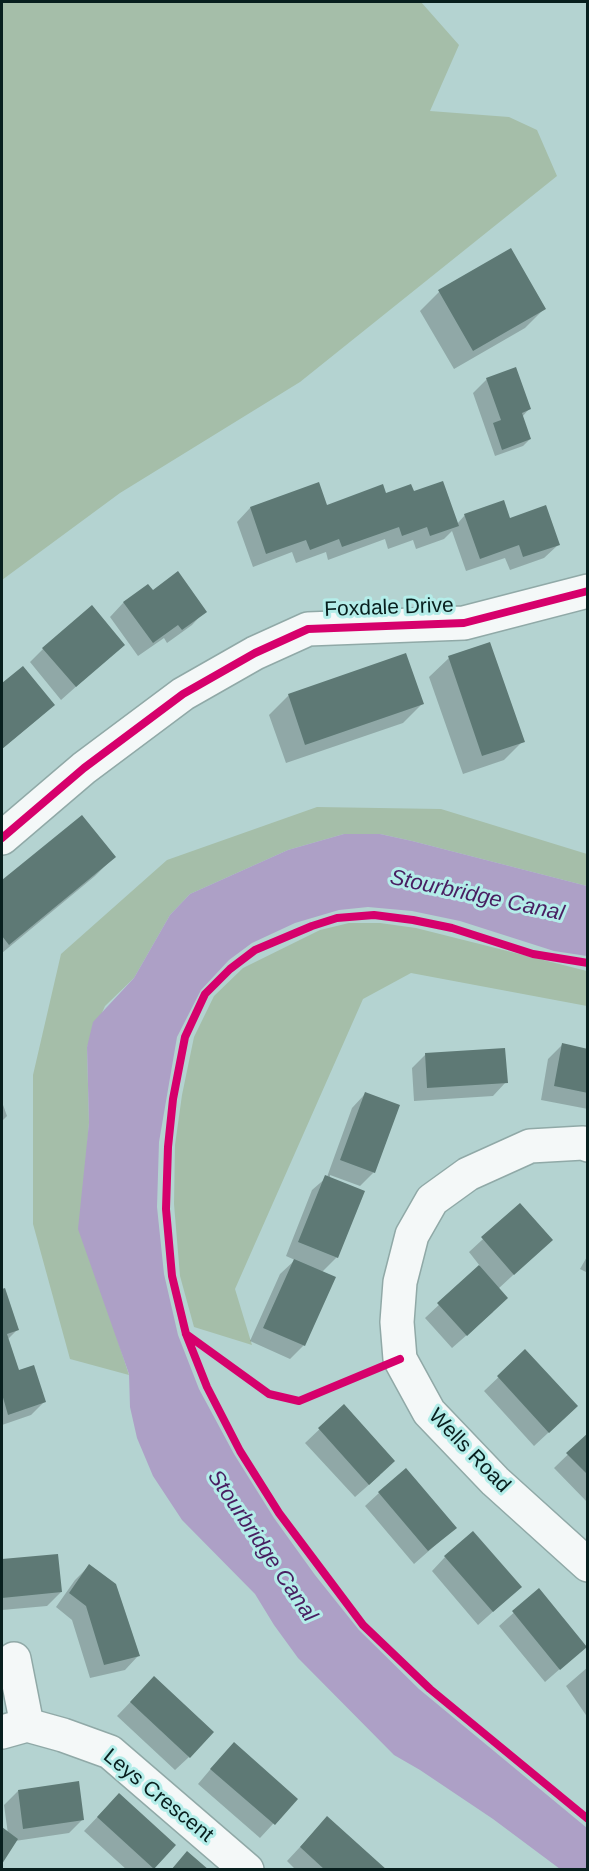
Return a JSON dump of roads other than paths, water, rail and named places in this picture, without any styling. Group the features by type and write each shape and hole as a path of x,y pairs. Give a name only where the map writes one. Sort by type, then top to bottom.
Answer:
{"street":[{"name":"Foxdale Drive","path":"2,838 84,768 183,694 255,653 308,629 464,623 588,591"},
{"name":"Wells Road","path":"588,1145 583,1143 530,1146 468,1174 432,1200 412,1235 400,1282 397,1322 400,1359 429,1412 495,1481 588,1565"},
{"name":"Leys Crescent","path":"14,1659 14,1729 63,1735 110,1752 247,1869"}],"water":[{"name":"Stourbridge Canal","path":"344,834 380,834 587,886 587,956 554,951 460,921 412,911 368,907 339,910 295,923 252,943 229,960 201,990 177,1037 159,1142 157,1207 164,1274 178,1335 199,1389 234,1454 274,1518 315,1575 359,1630 419,1689 587,1828 587,1869 560,1869 493,1819 394,1755 298,1658 255,1594 182,1520 153,1476 137,1438 130,1407 129,1374 78,1229 89,1123 87,1047 93,1022 134,978 170,915 190,894 288,850"}]}
